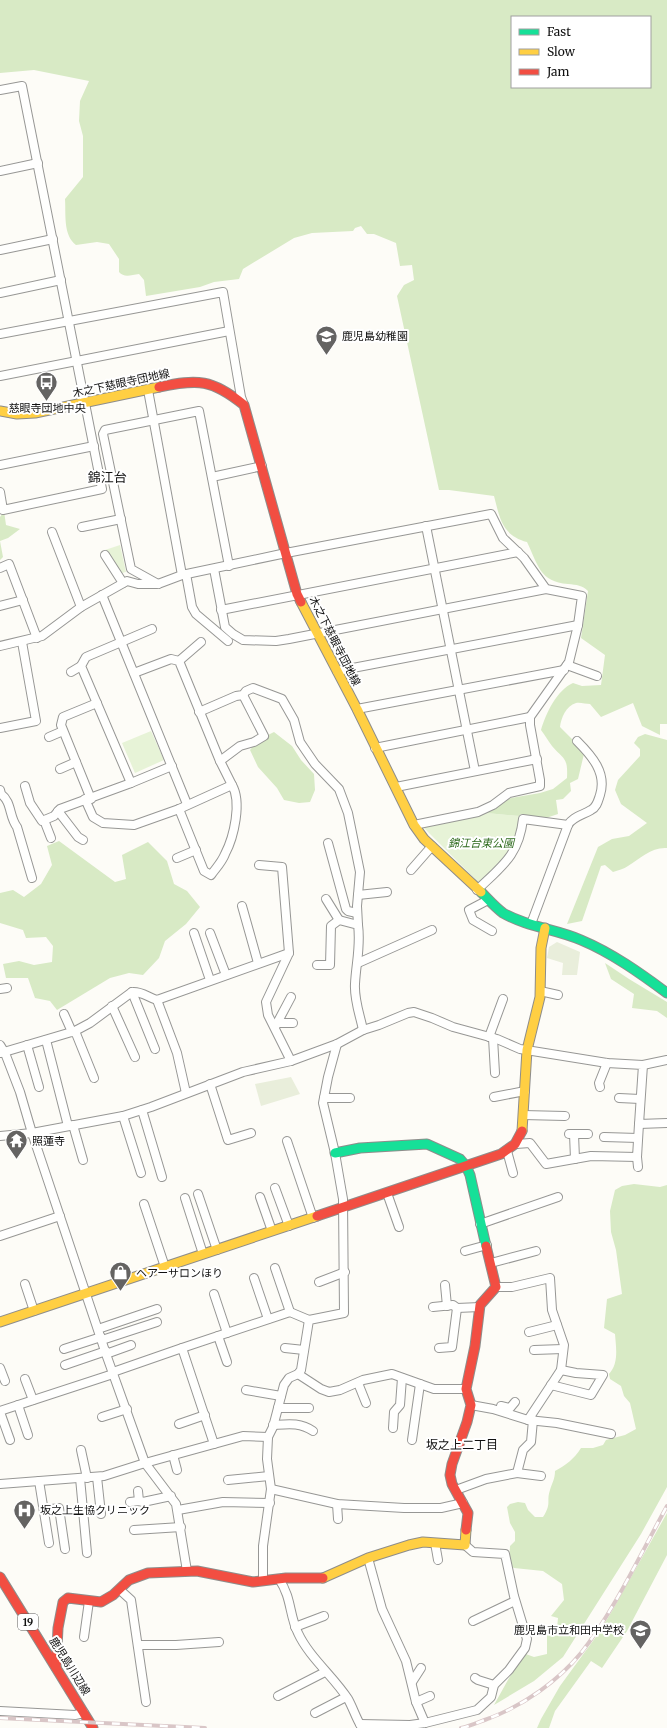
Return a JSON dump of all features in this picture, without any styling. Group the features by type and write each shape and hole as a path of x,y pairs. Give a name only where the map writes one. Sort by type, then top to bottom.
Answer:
{"street":[{"path":"0,90 22,86 62,280 102,489 1,512 0,492"},
{"path":"0,171 38,163"},
{"path":"0,250 53,239"},
{"path":"0,293 62,280"},
{"path":"0,334 223,292 241,397 244,405"},
{"path":"0,376 229,331"},
{"name":"木之下慈眼寺団地線","path":"0,411 17,414 35,413 185,382 202,382 218,386 244,405 297,594 357,709 414,825 432,846 488,900 511,917 579,939 598,947 618,958 667,993"},
{"path":"148,390 184,575 192,607 196,614 228,641"},
{"path":"158,584 131,569 103,434 105,430 199,411 229,566"},
{"path":"0,465 94,446"},
{"path":"212,477 262,466"},
{"path":"0,646 22,642 42,636 81,607 127,581 138,584 158,584 184,575 286,553 491,514 504,538 524,558 546,589"},
{"path":"82,527 121,519"},
{"path":"426,526 474,771"},
{"path":"52,532 81,607"},
{"path":"221,610 434,567 518,552"},
{"path":"105,555 123,584"},
{"path":"0,568 9,564 37,638"},
{"path":"214,569 225,627 243,640 276,641 546,589 582,596 578,625 566,667 530,717 540,786 509,793 493,805 478,812 414,825"},
{"path":"102,595 187,804"},
{"path":"0,606 23,600"},
{"path":"337,671 578,625"},
{"path":"71,672 81,666 86,657 152,629"},
{"path":"0,728 36,721 22,642"},
{"path":"179,661 201,642"},
{"path":"134,673 171,659 179,661"},
{"path":"179,661 220,761 236,792 235,824 226,854 211,875 204,871 179,809"},
{"path":"81,666 131,784"},
{"path":"357,709 566,667 597,676"},
{"path":"199,712 236,696 243,695 246,691 253,688 282,699 294,720 300,742 315,764 339,789 348,813 360,872 357,913 360,936 355,991 357,1011 363,1030"},
{"path":"220,761 240,746 254,742 264,736 243,695"},
{"path":"97,703 63,717 61,725 76,762 93,817 103,823 134,825 179,809 187,804 232,785"},
{"path":"376,748 530,717"},
{"path":"49,737 64,731"},
{"path":"531,924 570,821 592,810 598,803 602,788 599,768 578,741"},
{"path":"396,787 537,759"},
{"path":"60,769 76,762"},
{"path":"24,786 34,812 42,821 54,816 58,811 131,784 172,766"},
{"path":"0,790 1,794 7,798 13,822 17,827 32,878"},
{"path":"58,811 78,837 83,840"},
{"path":"478,890 512,856 521,836 523,819 568,825"},
{"path":"44,820 51,838"},
{"path":"328,843 346,909 357,913"},
{"path":"411,870 432,846"},
{"path":"177,858 196,850"},
{"path":"260,866 282,867 289,953 266,1002 268,1015 276,1025 291,1061"},
{"path":"358,895 387,892"},
{"path":"326,899 339,920 358,925"},
{"path":"488,900 468,910 473,920 492,930"},
{"path":"242,906 258,963"},
{"path":"317,965 330,965 331,926 339,920"},
{"path":"0,1322 343,1208 507,1151 516,1144 522,1129 526,1050 540,991 539,974 541,948 545,928"},
{"path":"358,963 432,930"},
{"path":"194,933 210,980"},
{"path":"210,933 226,974"},
{"path":"3,1053 73,1032 132,992 139,991 150,998 157,1000 226,974 289,953"},
{"path":"540,991 558,995"},
{"path":"132,992 152,1032 155,1049"},
{"path":"276,1025 291,997"},
{"path":"495,1073 491,1037 503,999"},
{"path":"157,1000 177,1053 186,1093"},
{"path":"112,1006 135,1057"},
{"path":"0,1136 32,1133 123,1116 243,1072 291,1061 337,1044 363,1030 379,1025 402,1014 414,1012 453,1027 491,1037 520,1049 607,1063 642,1065 667,1060"},
{"path":"64,1014 94,1078"},
{"path":"276,1025 293,1024"},
{"path":"46,1040 70,1125 83,1160"},
{"path":"10,1440 0,1411 290,1312 309,1320 344,1313 345,1272 343,1208 335,1152 323,1103 337,1044"},
{"path":"0,1045 20,1092 32,1133 100,1335 146,1463 171,1496 178,1510 187,1571"},
{"path":"27,1045 39,1087"},
{"path":"600,1086 599,1082 607,1063"},
{"path":"638,1167 637,1157 642,1065"},
{"path":"210,1084 228,1140 251,1133"},
{"path":"494,1097 525,1091"},
{"path":"324,1098 350,1098"},
{"path":"619,1098 640,1099"},
{"path":"142,1110 162,1177"},
{"path":"523,1115 565,1116"},
{"path":"123,1116 141,1173"},
{"path":"639,1124 667,1123"},
{"path":"575,1159 572,1134 588,1134"},
{"path":"604,1137 638,1138"},
{"path":"287,1141 299,1165 313,1218"},
{"path":"516,1144 530,1143 546,1164 591,1156 637,1157"},
{"path":"335,1152 360,1148 426,1144 460,1159 466,1166 470,1175 480,1224 492,1262 496,1287 480,1307 476,1346 466,1389 471,1405 467,1422 452,1464 450,1475 468,1513 465,1545"},
{"path":"507,1151 513,1172"},
{"path":"275,1188 289,1226"},
{"path":"387,1193 399,1227"},
{"path":"198,1194 217,1250"},
{"path":"260,1197 272,1231"},
{"path":"480,1224 558,1197"},
{"path":"185,1198 203,1254"},
{"path":"144,1204 165,1267"},
{"path":"0,1236 60,1216"},
{"path":"465,1251 487,1245"},
{"path":"492,1262 536,1250"},
{"path":"275,1268 290,1312"},
{"path":"319,1282 345,1272"},
{"path":"254,1278 268,1319"},
{"path":"496,1287 512,1287 550,1278 552,1310 563,1349 561,1370 530,1420 531,1442 523,1450 517,1473"},
{"path":"25,1284 34,1311"},
{"path":"445,1285 447,1306"},
{"path":"214,1294 227,1333"},
{"path":"433,1307 453,1305 457,1308 480,1307"},
{"path":"439,1348 452,1347 457,1308"},
{"path":"64,1349 100,1335 157,1309"},
{"path":"263,1580 263,1546 271,1489 267,1459 268,1437 273,1425 284,1385 289,1378 298,1374 301,1370 309,1320"},
{"path":"100,1335 157,1322"},
{"path":"529,1332 557,1325"},
{"path":"218,1336 227,1362"},
{"path":"65,1365 131,1345"},
{"path":"182,1348 214,1444"},
{"path":"285,1348 304,1350"},
{"path":"534,1350 563,1349"},
{"path":"0,1368 5,1381"},
{"path":"551,1385 591,1395 603,1375 576,1373 561,1370"},
{"path":"298,1374 329,1392 392,1374 434,1389 466,1389"},
{"path":"393,1428 394,1412 400,1404 402,1378"},
{"path":"26,1379 33,1400"},
{"path":"358,1383 366,1403"},
{"path":"412,1440 420,1384"},
{"path":"246,1390 281,1396"},
{"path":"490,1408 494,1404 510,1408 515,1402"},
{"path":"18,1405 28,1435"},
{"path":"471,1405 490,1408 530,1420 611,1434"},
{"path":"278,1408 308,1408"},
{"path":"102,1417 127,1409"},
{"path":"179,1424 205,1415"},
{"path":"273,1425 296,1424 305,1426 313,1431"},
{"path":"0,1484 97,1477 123,1471 173,1455 243,1436 268,1437"},
{"path":"81,1450 88,1553"},
{"path":"173,1455 177,1470"},
{"path":"456,1490 486,1479 517,1473 541,1476"},
{"path":"228,1480 269,1476"},
{"path":"97,1477 101,1514"},
{"path":"39,1481 49,1543"},
{"path":"271,1489 338,1504 441,1508 463,1503"},
{"path":"138,1491 139,1501"},
{"path":"130,1502 143,1502 171,1496"},
{"path":"178,1510 224,1502 270,1503"},
{"path":"338,1504 338,1518"},
{"path":"44,1510 59,1508 65,1549"},
{"path":"134,1530 181,1527"},
{"path":"56,1667 58,1628 63,1602 68,1598 101,1602 120,1590 129,1580 148,1573 196,1571 253,1582 279,1579 325,1578 368,1558 423,1542 465,1545 473,1552 505,1554 515,1601 527,1639 525,1648 509,1670 494,1685 491,1698 477,1710 425,1723 410,1725 360,1725 346,1697 298,1635 288,1596 279,1579"},
{"path":"435,1544 438,1560"},
{"path":"368,1558 382,1609 406,1661 416,1702 425,1723"},
{"name":"鹿児島川辺線","path":"0,1577 93,1728"},
{"path":"120,1590 131,1600 146,1702"},
{"path":"84,1637 89,1601"},
{"path":"473,1621 515,1601"},
{"path":"295,1627 324,1616"},
{"path":"138,1645 176,1645 219,1642"},
{"path":"412,1682 421,1668"},
{"path":"278,1696 326,1672"},
{"path":"475,1678 494,1685"},
{"path":"416,1702 430,1696"},
{"path":"315,1713 346,1697"},
{"path":"0,1711 75,1715 84,1713"}],"green space":[{"path":"0,0 667,0 667,724 660,724 660,735 642,726 633,703 601,717 590,704 578,703 572,705 565,713 560,727 575,742 584,754 578,779 570,783 571,791 563,799 556,800 558,814 543,819 521,814 519,816 486,813 511,798 553,789 567,778 566,762 541,730 546,716 557,696 567,686 573,683 582,686 601,685 605,655 581,638 588,591 581,586 559,583 551,580 541,571 527,542 512,535 503,525 494,496 439,490 397,296 404,285 414,280 412,265 400,266 396,243 374,234 367,234 361,226 355,228 353,231 312,233 294,238 243,269 239,279 214,282 200,287 146,296 144,280 139,274 125,276 119,272 119,259 109,244 97,242 76,245 69,236 67,230 65,218 65,199 83,177 83,136 79,121 80,101 89,81 34,70 0,73"},
{"path":"4,511 6,525 20,529 8,538 0,541 0,517"},
{"path":"0,541 3,557 0,560"},
{"path":"120,545 126,572 122,573 105,550"},
{"path":"151,731 164,760 135,773 122,743"},
{"path":"274,732 292,746 301,760 314,774 315,790 310,802 299,803 284,800 277,788 258,767 250,750 258,740"},
{"path":"645,734 667,740 667,848 651,851 623,869 613,872 605,865 601,866 582,921 567,924 598,847 612,839 629,836 647,823 621,804 615,790 618,780 640,756 640,749 634,743 638,737"},
{"name":"錦江台東公園","path":"486,813 519,816 518,835 509,854 479,883 424,828 424,826"},
{"path":"59,841 115,882 126,879 122,855 148,842 167,861 174,884 187,891 200,907 186,924 165,941 159,958 143,975 129,973 110,978 57,1010 50,1001 35,998 28,978 6,978 3,964 19,961 34,965 52,962 53,946 46,937 26,938 23,930 0,923 0,893 13,890 24,897 41,884 52,865 47,846"},
{"path":"557,942 580,952 577,975 562,975 563,963 547,958 549,947"},
{"path":"605,963 667,1002 667,1018 657,1011 632,1008 634,994 611,979"},
{"path":"291,1077 300,1094 261,1106 255,1084"},
{"path":"634,1184 660,1187 667,1185 667,1487 641,1534 563,1657 534,1681 494,1705 523,1653 534,1657 547,1654 547,1629 557,1628 558,1618 551,1616 564,1600 562,1584 543,1571 514,1568 509,1565 510,1546 515,1541 515,1532 510,1523 507,1507 510,1504 518,1502 525,1503 528,1510 535,1517 543,1517 547,1509 555,1471 570,1461 581,1448 593,1448 603,1445 606,1440 625,1435 636,1429 630,1403 624,1396 621,1386 610,1379 609,1374 616,1360 615,1334 604,1328 607,1299 622,1294 616,1250 611,1232 610,1211 615,1190 622,1186"},
{"path":"667,1513 667,1555 627,1631 602,1668 591,1661 555,1711 549,1728 537,1728 560,1686 598,1634 612,1611"}],"railway":[{"path":"461,1728 503,1713 528,1699 540,1691 572,1663 581,1653 605,1619 667,1506"},
{"path":"0,1718 205,1728"}],"traffic: fast":[{"path":"481,892 494,906 512,918 571,936 592,945 626,964 667,993"},
{"path":"335,1153 360,1148 427,1144 460,1159 466,1166 470,1175 486,1246"}],"traffic: slow":[{"path":"0,411 17,414 35,413 159,387"},
{"path":"301,602 357,709 414,825 424,839 481,892"},
{"path":"522,1131 527,1050 540,997 541,948 545,928"},
{"path":"0,1322 317,1216"},
{"path":"323,1578 368,1558 409,1545 423,1542 465,1545 466,1530"}],"traffic: jam":[{"path":"159,387 195,382 204,383 223,390 244,405 297,594 301,602"},
{"path":"317,1216 501,1154 515,1144 522,1131"},
{"path":"466,1530 468,1513 452,1484 450,1475 452,1464 467,1422 471,1405 466,1389 475,1346 480,1305 496,1287 486,1246"},
{"path":"56,1667 58,1628 63,1602 68,1598 101,1602 113,1595 129,1580 148,1573 197,1571 253,1582 286,1578 323,1578"},
{"path":"0,1577 93,1728"}],"place":[{"name":"鹿児島幼稚園","path":"326,356"},
{"name":"慈眼寺団地中央","path":"47,402"},
{"name":"照蓮寺","path":"16,1160"},
{"name":"ヘアーサロンほり","path":"120,1292"},
{"name":"坂之上生協クリニック","path":"25,1530"},
{"name":"鹿児島市立和田中学校","path":"640,1650"}],"district":[{"name":"錦江台","path":"107,477"},
{"name":"坂之上二丁目","path":"462,1444"}]}
